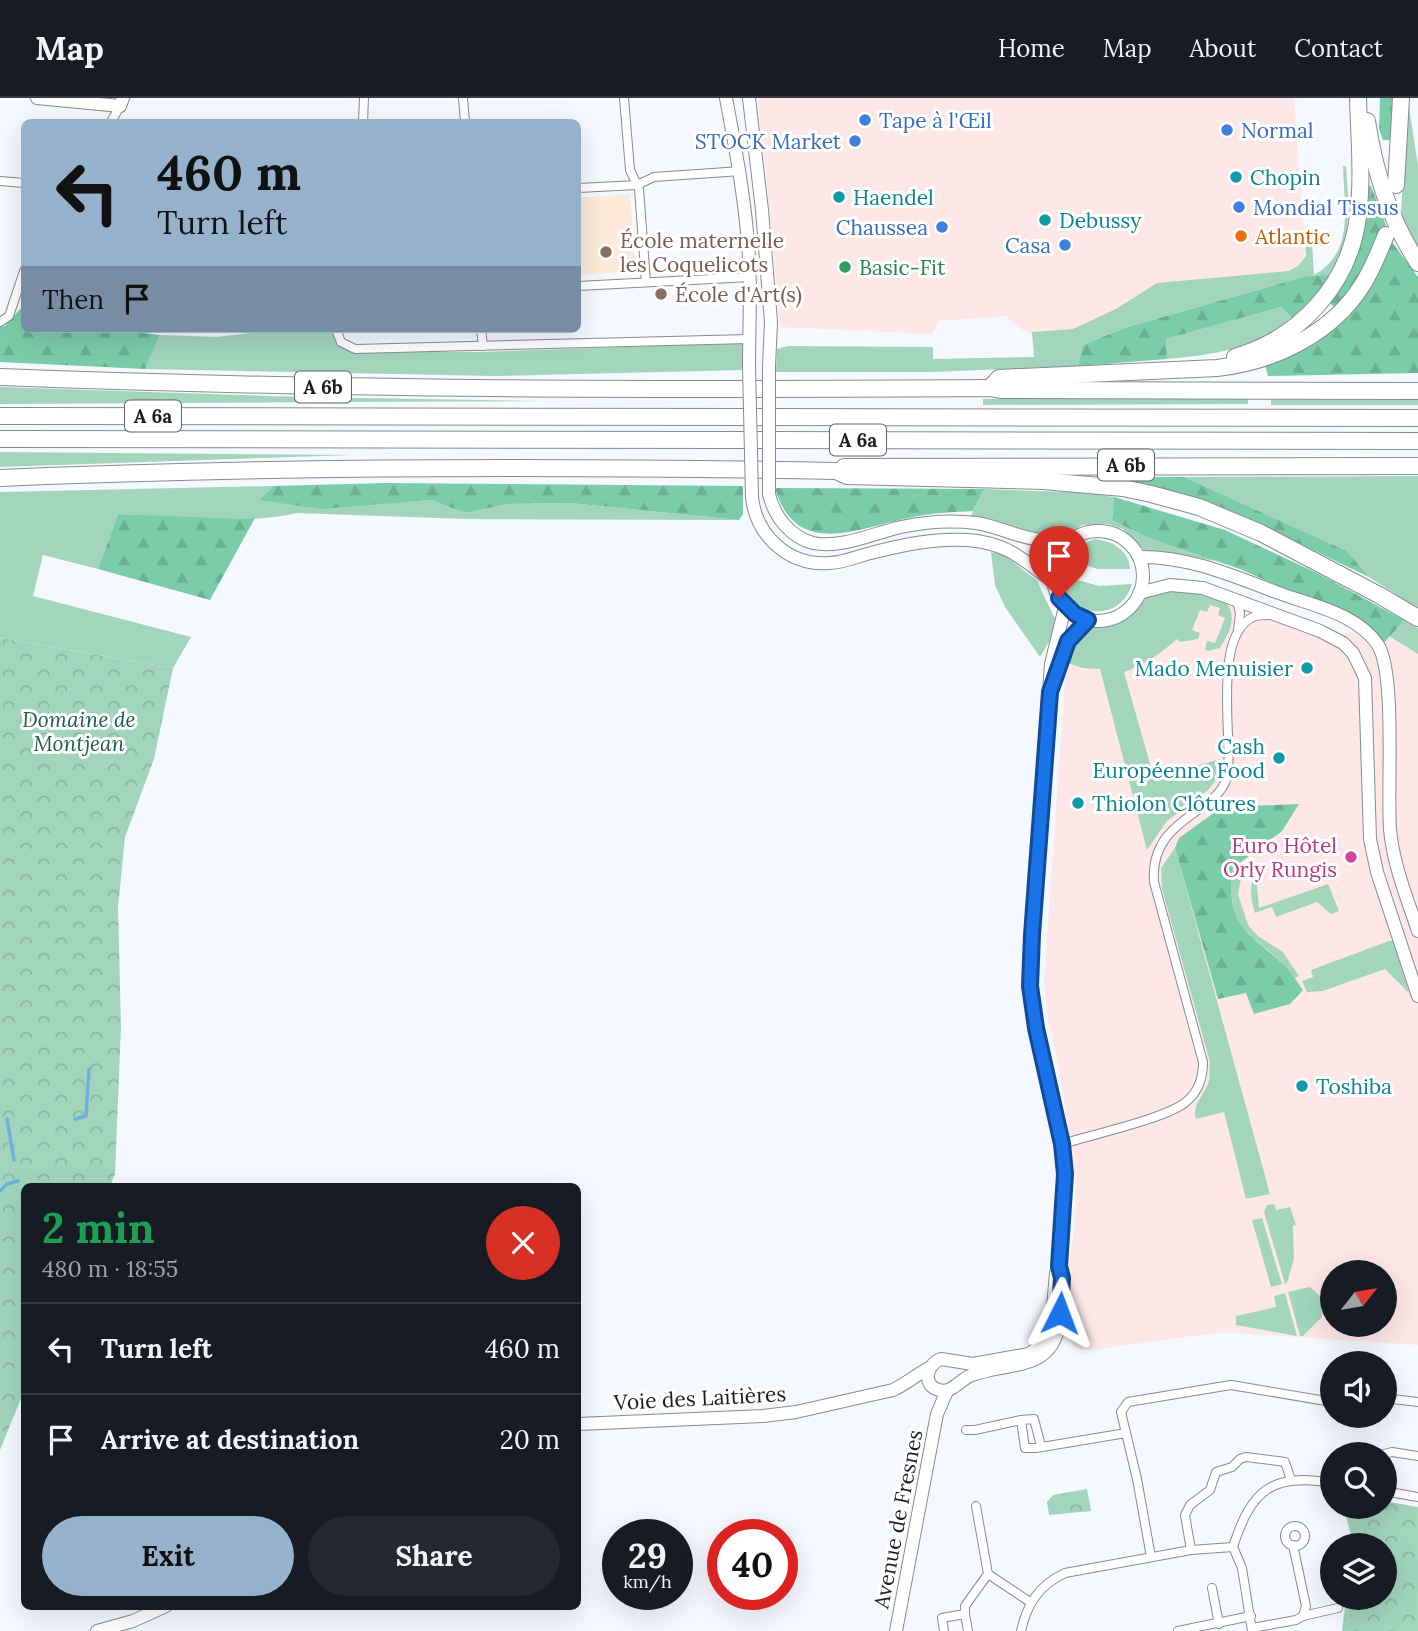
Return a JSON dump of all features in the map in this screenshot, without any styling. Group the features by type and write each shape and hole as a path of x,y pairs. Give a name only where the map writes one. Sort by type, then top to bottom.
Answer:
{"highway":[{"path":"1360,98 1382,193 1395,224 1418,263"},
{"path":"1187,369 1196,363 1248,353 1281,336 1315,309 1329,290 1349,252 1358,217 1360,98"},
{"path":"1396,185 1401,98"},
{"path":"990,388 999,378 1187,369 1251,363 1278,353 1308,338 1345,306 1362,286 1375,263 1386,234"},
{"name":"A 6b","path":"0,377 345,388 1418,391"},
{"name":"A 6a","path":"0,416 1418,418"},
{"name":"A 6a","path":"0,439 1418,441"},
{"name":"A 6b","path":"0,478 327,468 836,471 847,465 1418,467"},
{"path":"836,471 846,476 993,479 1094,485 1163,497 1261,533 1418,618"}],"street":[{"path":"37,98 121,102 112,119"},
{"path":"363,119 364,98"},
{"path":"463,98 465,119"},
{"path":"624,98 631,170 637,185 646,282"},
{"path":"726,98 741,170 750,277 752,497 761,528 775,545 799,559 832,564 926,541 967,540 988,543 1008,549 1052,581 1065,607 1075,614 1088,620 1103,620 1125,612 1139,593 1143,573 1139,557 1124,539 1102,531 1091,531 1070,540 1042,540 999,527 955,522 903,527 822,544 806,541 791,532 777,516 769,494 768,366 771,323 761,197 749,98"},
{"path":"581,188 637,185 654,177 741,170"},
{"path":"0,181 21,183"},
{"path":"581,286 750,277"},
{"path":"0,323 9,316 21,280"},
{"path":"338,333 341,342 355,349 749,339"},
{"path":"481,333 483,346"},
{"path":"1052,581 1058,556 1070,540"},
{"path":"1139,557 1198,564 1329,611 1357,625 1378,646 1387,674 1392,846 1396,867 1418,931"},
{"path":"1139,593 1170,585 1203,588 1320,631 1343,643 1353,653 1363,671 1367,696 1370,839 1377,872 1418,996"},
{"path":"1062,1144 1179,1108 1196,1091 1201,1081 1203,1062 1153,871 1157,854 1167,835 1214,797 1227,777 1227,677 1230,651 1238,630 1240,613 1237,601"},
{"path":"953,1361 959,1371 943,1387 927,1375 935,1361 941,1359 973,1364 1029,1354 1054,1345 1060,1324 1062,1278 1059,1266 1065,1174 1062,1144 1036,1028 1030,986 1051,664 1065,607"},
{"path":"1238,630 1254,617 1271,615"},
{"path":"1050,692 1068,641 1088,620"},
{"name":"Voie des Laitières","path":"581,1424 763,1416 861,1398 906,1384 943,1387 975,1374 1032,1362 1047,1346"},
{"name":"Voie des Laitières","path":"906,1384 915,1375 929,1368"},
{"path":"1151,1557 1121,1412 1128,1402 1231,1385 1320,1400"},
{"name":"Avenue de Fresnes","path":"896,1631 943,1387"},
{"path":"1397,1400 1418,1402"},
{"path":"966,1430 1034,1419 1041,1446"},
{"path":"1021,1420 1026,1448 1126,1433"},
{"path":"1397,1453 1418,1457"},
{"path":"1191,1550 1186,1509 1210,1490 1216,1472 1232,1467 1240,1458 1246,1457 1285,1462 1291,1480"},
{"path":"1320,1481 1291,1480 1270,1488 1246,1510 1233,1547 1242,1568 1252,1630 1329,1610"},
{"path":"1397,1493 1418,1497"},
{"path":"968,1631 965,1606 988,1574 976,1506"},
{"path":"1293,1545 1306,1606 1303,1616"},
{"path":"1021,1631 1030,1602 1050,1581 1065,1573 1191,1550 1233,1547"},
{"path":"988,1574 1030,1602"},
{"path":"1212,1588 1219,1624"},
{"path":"97,1631 133,1621 157,1610"},
{"path":"944,1631 942,1618 965,1614"},
{"path":"1178,1631 1251,1616"}],"shaded area":[{"path":"757,98 1294,98 1307,276 1078,331 1032,335 1006,316 940,321 931,334 780,327"},
{"name":"École maternelle les Coquelicots","path":"630,194 636,271 581,275 581,198"},
{"path":"1183,588 1335,634 1376,628 1418,654 1418,1345 1215,1333 1091,1350 1074,1346 1069,1339 1068,1269 1074,1232 1076,1184 1044,981 1065,680 1078,646 1090,628 1106,627 1124,619 1148,594"}],"green space":[{"path":"1380,98 1395,98 1393,140 1383,140 1379,129"},
{"path":"1408,100 1418,166 1418,250 1404,225 1401,213"},
{"path":"1343,166 1346,166 1348,222 1342,248 1329,275 1307,276 1127,327 1083,345 1078,366 932,372 776,372 777,349 788,346 933,347 933,359 1034,357 1032,332 1073,329 1116,309 1157,283 1288,271 1298,266 1306,256 1304,231 1311,229 1314,275 1336,254 1341,241 1345,212"},
{"path":"1365,185 1371,186 1386,225 1365,269 1335,308 1328,301"},
{"path":"1392,242 1418,277 1418,373 1268,376 1265,365 1375,278"},
{"path":"1329,275 1314,299 1294,320 1281,307 1166,339 1167,359 1078,366 1083,345 1127,327 1307,276"},
{"path":"1281,307 1294,320 1262,338 1218,352 1167,359 1166,339"},
{"path":"21,308 21,333 160,335 145,369 0,362 0,327 5,326"},
{"path":"249,333 335,333 353,350 364,352 481,352 743,343 743,370 495,376 145,369 160,335 217,337"},
{"path":"0,387 302,397 544,401 0,404"},
{"path":"983,399 1248,399 1248,404 983,405"},
{"path":"1271,400 1418,400 1418,405 1271,405"},
{"path":"0,452 351,455 0,467"},
{"path":"1418,476 1418,609 1369,577 1347,551 1184,477"},
{"path":"1130,477 1184,477 1347,551 1369,577 1222,508 1171,491 1129,484"},
{"path":"385,483 743,486 743,514 739,520 570,503 508,504 466,513 431,500 321,509 259,500 273,486"},
{"path":"273,486 260,499 370,504 431,500 466,513 508,504 570,503 739,520 465,519 297,513 231,520 118,514 98,569 43,555 33,596 191,637 173,668 0,638 0,492"},
{"path":"775,488 984,489 973,511 920,516 832,534 814,532 798,525 785,511"},
{"path":"984,489 1090,493 1114,497 1112,520 1148,538 1217,561 1144,550 1123,529 1107,524 1082,525 1066,534 1037,534 971,516"},
{"path":"1114,497 1225,530 1319,574 1404,620 1382,645 1358,618 1240,569 1148,538 1112,520"},
{"path":"118,514 255,518 210,600 98,569"},
{"path":"1095,539 1107,542 1123,552 1130,569 1098,569 1065,559 1074,547"},
{"path":"991,552 1005,555 1037,581 1057,623 1040,657 1005,607 995,585"},
{"path":"1060,575 1099,586 1132,584 1116,606 1105,611 1093,611 1071,600"},
{"path":"1155,590 1198,591 1226,602 1232,620 1220,648 1208,651 1205,649 1207,641 1215,643 1225,618 1218,615 1220,608 1210,605 1207,612 1200,610 1192,630 1200,633 1198,639 1180,642 1177,639 1152,658 1124,672 1154,778 1220,759 1220,775 1208,790 1167,821 1147,850 1100,669 1083,668 1065,662 1081,633 1123,620"},
{"path":"1404,620 1418,628 1418,654 1389,636"},
{"name":"Domaine de Montjean","path":"0,638 173,668 154,759 125,837 118,907 121,1026 115,1174 111,1183 21,1183 21,1398 0,1450"},
{"path":"1299,804 1282,831 1233,868 1232,902 1241,925 1286,967 1303,990 1290,1004 1254,1014 1246,993 1218,999 1175,848 1179,838 1222,807"},
{"path":"1175,848 1270,1194 1246,1199 1224,1112 1196,1119 1197,1104 1209,1080 1210,1062 1162,889 1161,868"},
{"path":"1265,864 1264,872 1256,875 1259,908 1328,884 1339,911 1331,914 1317,902 1276,917 1272,907 1255,913 1251,886 1255,874"},
{"path":"1233,868 1242,873 1238,894 1248,925 1258,936 1283,952 1299,976 1295,978 1240,922 1234,909 1231,891"},
{"path":"1394,941 1409,993 1385,969 1323,991 1307,992 1302,981 1313,977 1311,970"},
{"path":"1274,1204 1276,1210 1290,1207 1296,1225 1293,1226 1294,1259 1285,1284 1264,1212 1267,1205"},
{"path":"1262,1218 1282,1284 1271,1287 1252,1220"},
{"path":"1310,1287 1320,1296 1320,1319 1303,1336 1300,1336 1288,1292"},
{"path":"1285,1293 1297,1336 1236,1325 1236,1316 1276,1307 1274,1296"},
{"path":"1087,1489 1091,1511 1049,1515 1047,1502 1053,1495"},
{"path":"1397,1503 1418,1507 1418,1631 1342,1631 1345,1610 1397,1610 1397,1533 1351,1533 1346,1519 1397,1519"}],"waterway":[{"path":"75,1119 86,1116 89,1069"},
{"path":"7,1119 14,1160"},
{"path":"0,1191 7,1184 18,1181"}],"place":[{"name":"Tape à l'Œil","path":"865,120"},
{"name":"Normal","path":"1227,130"},
{"name":"STOCK Market","path":"855,141"},
{"name":"Chopin","path":"1236,177"},
{"name":"Haendel","path":"839,197"},
{"name":"Mondial Tissus","path":"1239,207"},
{"name":"Debussy","path":"1045,220"},
{"name":"Chaussea","path":"942,227"},
{"name":"Atlantic","path":"1241,236"},
{"name":"Casa","path":"1065,245"},
{"name":"École maternelle les Coquelicots","path":"606,252"},
{"name":"Basic-Fit","path":"845,267"},
{"name":"École d'Art(s)","path":"661,294"},
{"name":"Mado Menuisier","path":"1307,668"},
{"name":"Cash Européenne Food","path":"1279,758"},
{"name":"Thiolon Clôtures","path":"1078,803"},
{"name":"Euro Hôtel Orly Rungis","path":"1351,857"},
{"name":"Toshiba","path":"1302,1086"}],"route":[{"path":"1059,598 1065,607 1088,620 1068,641 1059,660 1050,692 1030,986 1036,1028 1062,1144 1065,1174 1059,1266 1062,1278 1060,1313"}]}
